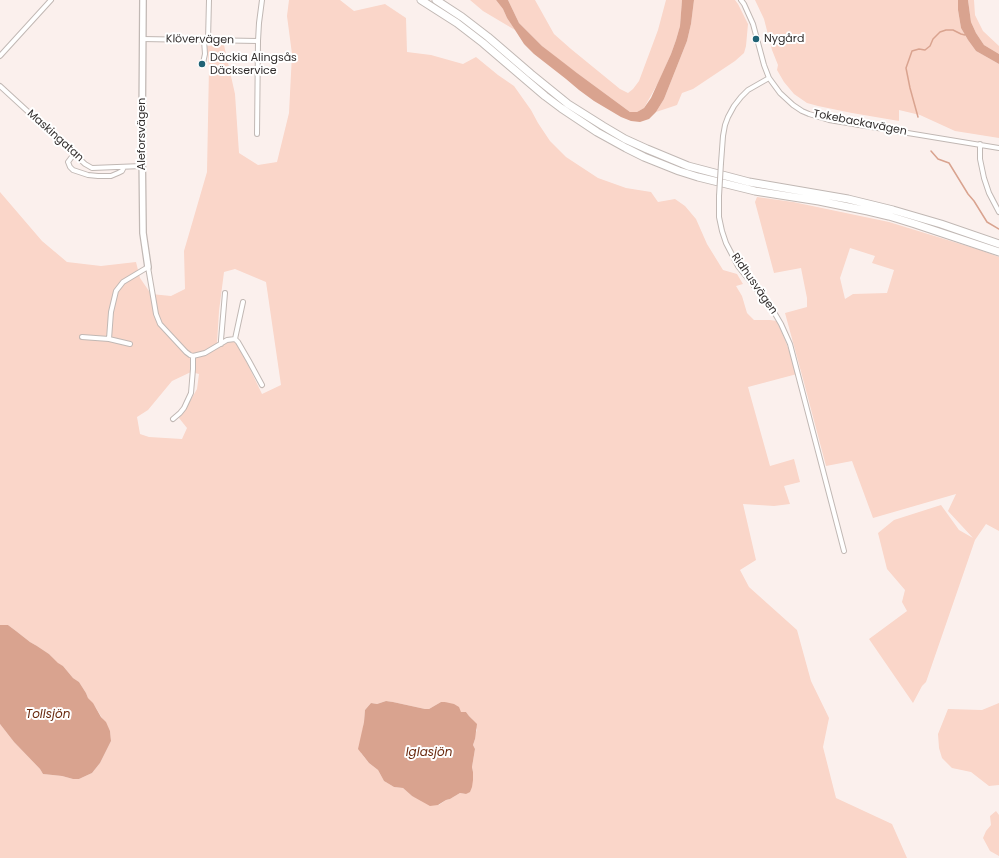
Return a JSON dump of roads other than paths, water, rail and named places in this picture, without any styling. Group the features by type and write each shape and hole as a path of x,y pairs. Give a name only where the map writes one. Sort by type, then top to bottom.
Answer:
{"highway":[{"path":"421,0 457,23 483,43 561,108 597,132 644,157 678,171 755,191 819,201 889,216 999,252"},
{"path":"436,0 462,17 568,104 624,139 647,149 688,166 749,182 848,199 893,210 941,224 999,244"}],"street":[{"path":"0,56 51,0"},
{"name":"Aleforsvägen","path":"143,0 143,233 156,314 160,324 186,352 193,356"},
{"path":"203,63 209,0"},
{"path":"256,134 258,41 262,0"},
{"name":"Tokebackavägen","path":"741,0 753,24 769,78 780,93 793,105 809,114 829,120 999,148"},
{"name":"Klövervägen","path":"142,40 258,41"},
{"name":"Ridhusvägen","path":"769,78 748,90 741,97 734,106 725,125 721,164 719,217 726,243 738,266 771,307 790,344 844,551"},
{"name":"Maskingatan","path":"0,86 85,164 92,168 142,166"},
{"path":"980,144 980,160 984,178 999,212"},
{"path":"74,154 68,162 73,170 79,173 98,176 111,176 122,171 124,167"},
{"path":"109,339 111,312 116,291 123,282 148,267"},
{"path":"221,344 225,292"},
{"path":"243,302 235,338 250,360 262,386"},
{"path":"82,337 109,339 130,344"},
{"path":"173,419 184,408 190,393 193,356 205,353 227,340 235,338"}],"water":[{"path":"496,0 508,0 519,23 542,46 630,112 637,112 644,108 651,98 671,54 680,26 682,0 694,0 687,41 664,99 656,112 649,119 640,122 631,121 621,117 594,101 534,54 524,44"},
{"path":"958,0 968,0 971,22 976,33 984,45 999,54 999,64 976,51 968,40 961,28"},
{"name":"Tollsjön","path":"0,625 8,625 49,654 63,666 73,678 79,682 88,698 106,722 110,731 111,741 100,763 92,773 79,779 43,774 0,724"},
{"name":"Iglasjön","path":"386,701 425,709 429,709 441,702 445,702 459,707 461,712 466,712 477,724 473,745 475,749 472,767 473,780 470,792 466,794 460,793 438,805 430,806 412,796 403,788 394,787 384,781 378,770 369,763 358,749 365,710 371,703 377,704"}],"waterway":[{"path":"918,117 906,68 912,51 919,49 925,50 930,46 933,39 940,32 946,30 953,30 965,35"},
{"path":"931,151 938,159 949,163 987,222 999,229"}],"place":[{"name":"Nygård","path":"756,39"},
{"name":"Däckia Alingsås Däckservice","path":"202,64"}]}
